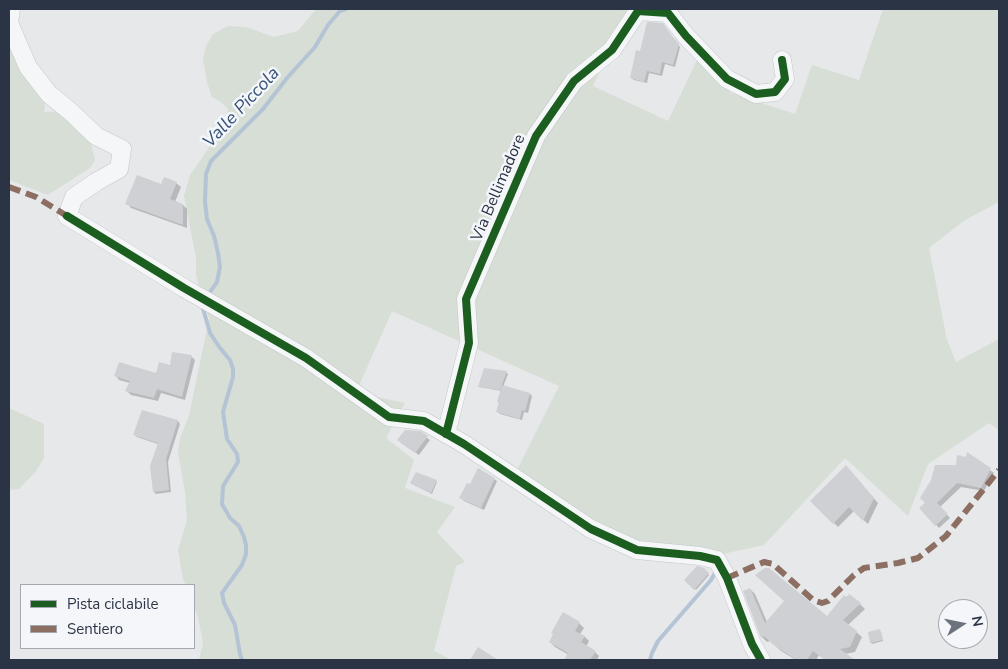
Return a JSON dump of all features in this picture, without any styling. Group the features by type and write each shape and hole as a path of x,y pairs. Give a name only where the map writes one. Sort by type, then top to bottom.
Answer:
{"street":[{"path":"11,9 9,23 28,67 43,87 96,136 122,149 119,168 74,197 67,216 184,288 306,358 389,417 424,421 472,449 591,529 637,550 700,556 716,560 727,578 752,644 761,660"},
{"name":"Via Bellimadore","path":"446,434 470,343 466,299 536,136 574,81 612,50 638,11 668,12 686,36 726,79 756,94 775,92 785,79 782,60"}],"shaded area":[{"path":"316,9 629,9 593,86 668,121 698,58 731,93 795,114 812,65 859,80 883,9 999,9 999,202 965,220 929,248 947,340 956,362 999,339 999,430 989,423 928,464 908,516 845,458 764,545 695,560 597,539 518,468 559,386 392,311 358,388 373,396 405,403 386,438 414,460 405,488 455,507 437,532 465,562 456,566 434,651 452,660 199,660 203,643 195,609 195,584 186,584 183,579 178,550 187,520 185,492 178,452 180,438 189,416 209,319 196,275 196,258 184,196 190,175 227,119 228,109 212,97 203,59 206,46 213,34 228,26 246,27 274,37 298,31"},
{"path":"9,30 12,55 48,81 44,112 72,111 90,140 95,160 90,168 48,195 9,180"},
{"path":"9,408 44,424 44,458 36,471 19,489 9,490"}],"building":[{"path":"647,22 663,23 672,38 679,44 673,65 662,62 660,74 647,71 644,82 630,78 636,50 640,51"},
{"path":"137,175 161,184 164,177 177,182 170,199 183,204 183,225 125,204"},
{"path":"172,352 192,355 182,397 157,389 154,398 125,391 130,381 114,376 119,362 156,373 159,362 170,365"},
{"path":"484,368 507,371 500,390 478,387"},
{"path":"502,385 530,393 525,411 522,410 520,419 496,412"},
{"path":"142,410 178,420 166,459 169,490 153,492 150,466 158,443 133,435"},
{"path":"405,430 421,431 428,436 415,453 397,440"},
{"path":"967,452 991,468 981,488 957,483 937,503 948,514 935,526 919,508 925,503 920,498 931,480 935,465 956,465 957,455 966,457"},
{"path":"846,465 874,498 863,521 849,507 833,524 810,501"},
{"path":"478,468 495,478 481,508 459,498 467,483 470,484"},
{"path":"416,472 437,480 431,493 410,483"},
{"path":"697,566 704,568 709,573 694,590 684,580"},
{"path":"765,568 769,568 827,616 844,595 846,597 849,594 861,603 843,620 857,631 850,647 840,649 855,660 825,660 813,651 807,660 797,660 775,646 764,636 761,638 743,591 750,588 765,623 784,601 755,575"},
{"path":"563,612 580,622 575,631 585,636 581,642 596,651 590,660 564,660 568,653 549,642 553,634 551,633"},
{"path":"880,629 883,640 870,643 868,632"},
{"path":"478,647 498,660 470,660"}],"waterway":[{"name":"Valle Piccola","path":"208,295 217,282 220,267 214,236 207,219 205,202 206,174 211,161 263,109 287,78 315,47 328,25 340,11 346,9"},
{"name":"Valle Piccola","path":"202,305 210,333 230,360 233,369 233,377 223,412 227,439 237,454 238,462 223,486 222,504 230,518 239,526 244,537 246,554 242,565 222,593 224,603 235,625 242,660"},
{"path":"650,660 658,641 715,573"}],"marked path":[{"path":"9,187 36,197 67,216"},
{"path":"727,578 764,562 773,564 813,600 822,603 828,601 854,575 864,568 918,558 946,536 999,470"}],"cycle path":[{"path":"446,434 469,343 466,299 536,136 574,81 612,50 638,11 668,13 686,36 727,79 756,94 775,92 785,79 782,60"},
{"path":"67,216 184,288 306,358 389,417 424,421 464,444 591,529 637,550 700,556 717,560 727,578 752,644 761,660"}]}
